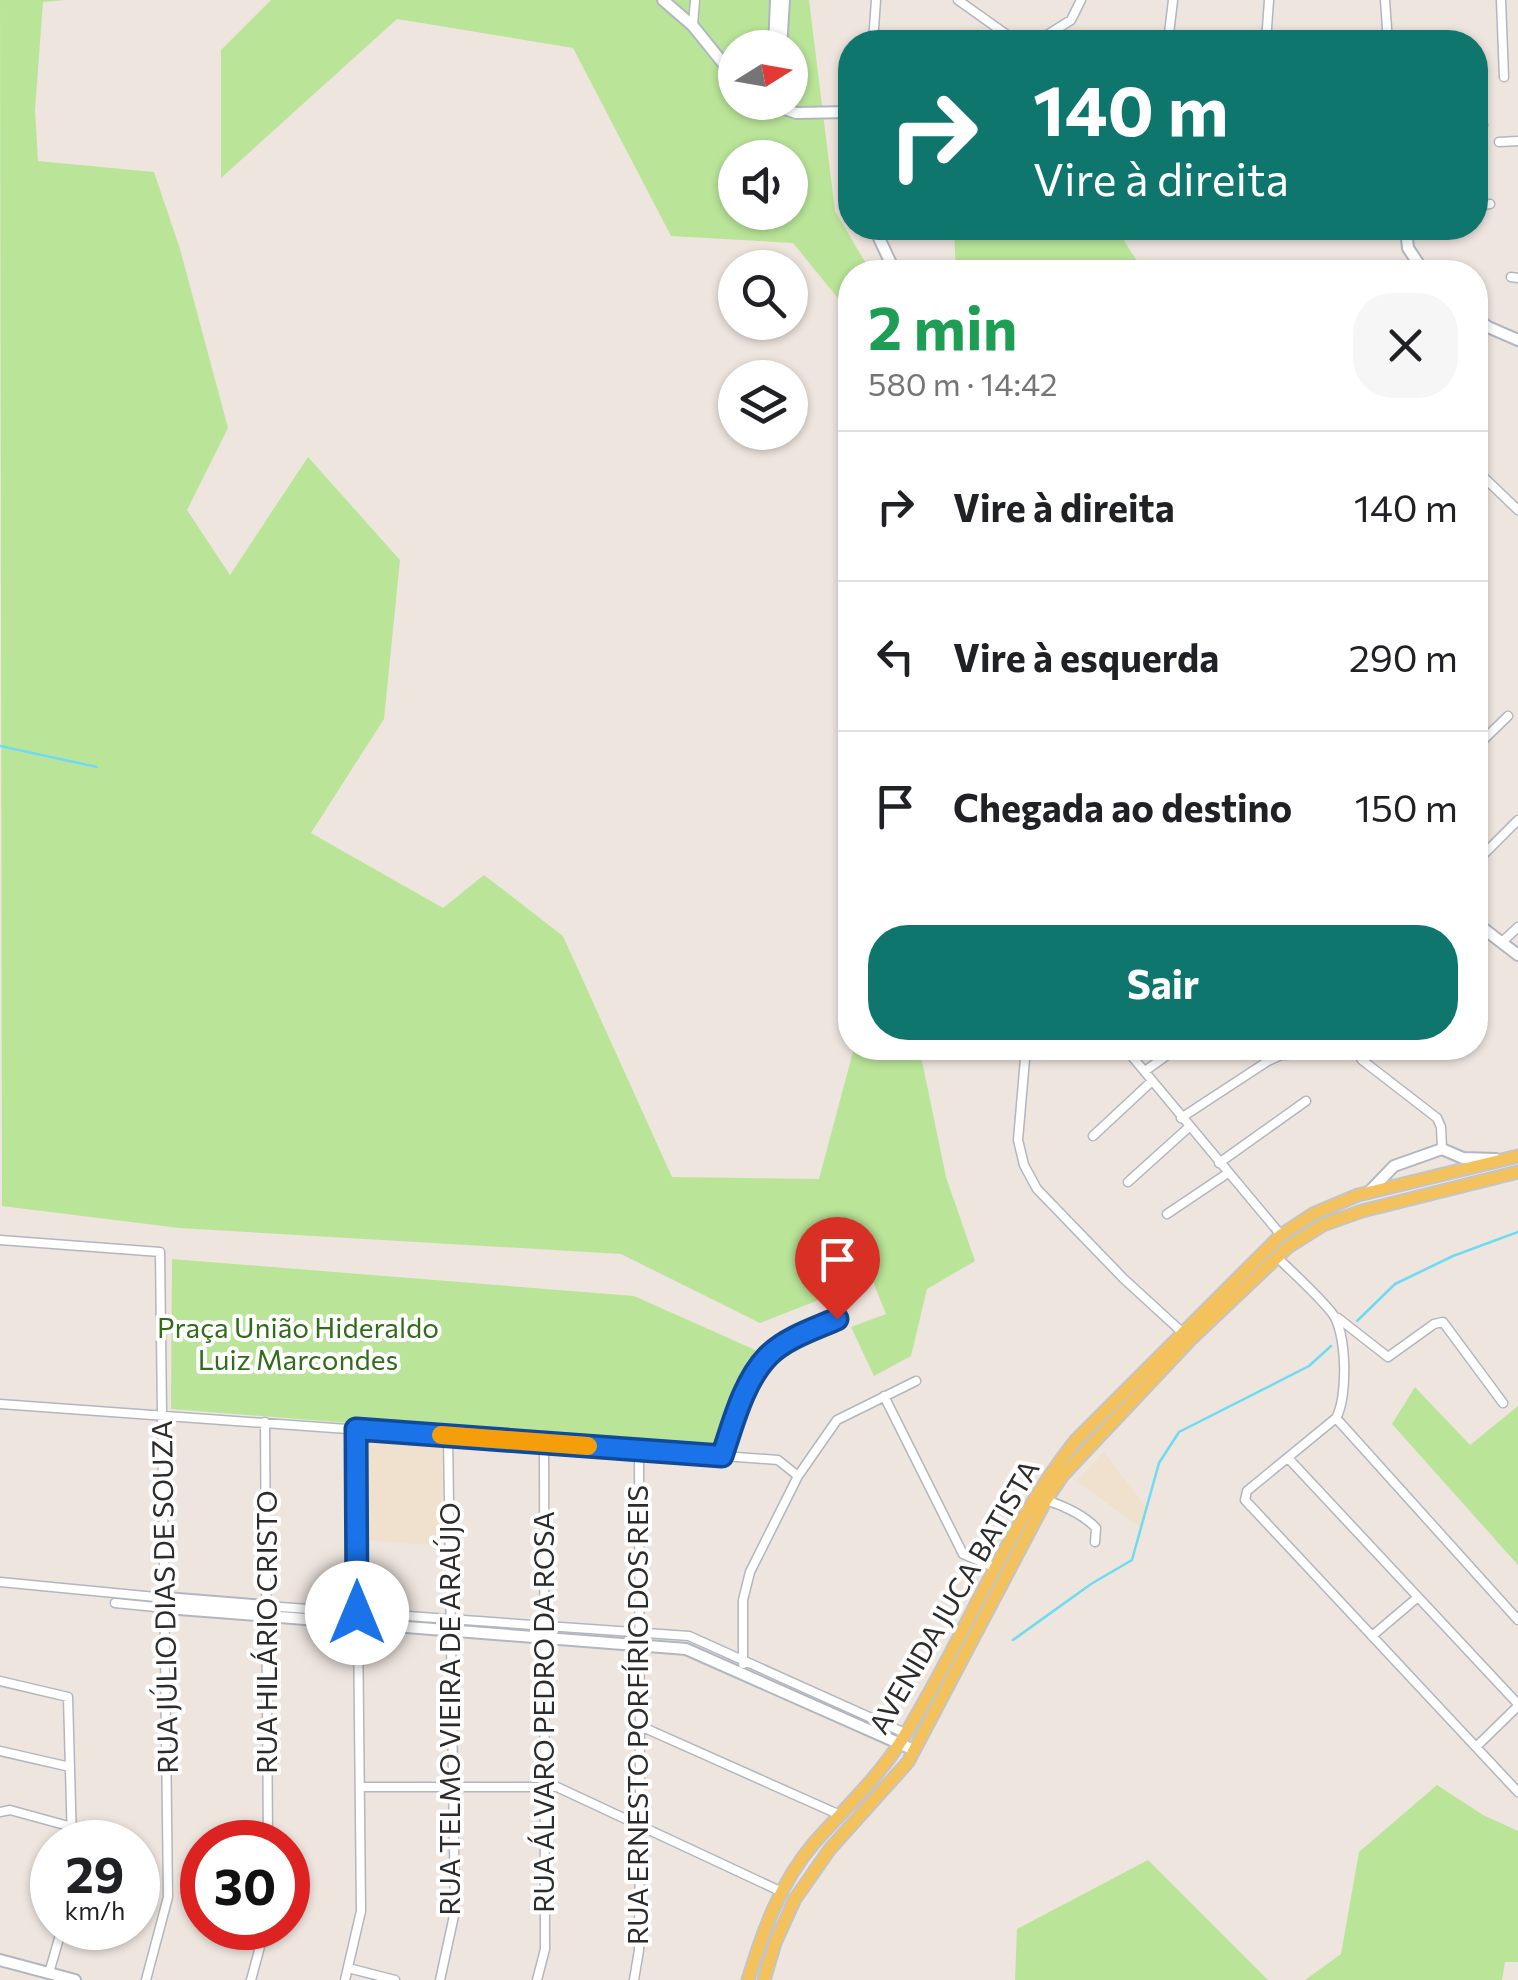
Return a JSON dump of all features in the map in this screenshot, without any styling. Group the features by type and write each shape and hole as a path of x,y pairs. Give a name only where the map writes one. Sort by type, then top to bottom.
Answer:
{"main road":[{"name":"AVENIDA JUCA BATISTA","path":"748,1980 780,1891 813,1844 884,1768 994,1566 1052,1471 1076,1440 1281,1235 1313,1214 1368,1192 1514,1157"},
{"path":"1503,1178 1514,1157"},
{"name":"AVENIDA JUCA BATISTA","path":"764,1980 775,1943 796,1899 830,1849 908,1762 1062,1474 1190,1340 1276,1258 1322,1226 1362,1211 1518,1172"},
{"path":"1392,1187 1412,1200"}],"street":[{"path":"663,0 693,26 718,57"},
{"path":"693,26 695,0"},
{"path":"778,8 784,0"},
{"path":"875,30 876,0"},
{"path":"958,0 1000,30"},
{"path":"1055,30 1071,20 1082,0"},
{"path":"1169,30 1173,0"},
{"path":"1267,30 1269,0"},
{"path":"1385,0 1387,30"},
{"path":"1500,0 1504,76"},
{"path":"808,113 838,113"},
{"path":"1500,142 1518,141"},
{"path":"1488,327 1518,340"},
{"path":"1488,481 1518,510"},
{"path":"1488,735 1508,716"},
{"path":"1488,850 1518,820"},
{"path":"1502,942 1518,928"},
{"path":"1488,932 1518,955"},
{"path":"1025,1060 1018,1140 1024,1166 1048,1200 1124,1279 1183,1332"},
{"path":"1135,1060 1281,1235"},
{"path":"1145,1071 1160,1060"},
{"path":"1180,1118 1268,1060"},
{"path":"1362,1060 1437,1118 1442,1148"},
{"path":"1093,1136 1152,1080"},
{"path":"1219,1163 1306,1101"},
{"path":"1128,1182 1189,1127"},
{"path":"1368,1192 1394,1166 1442,1148 1464,1158 1514,1157"},
{"path":"1392,1187 1389,1174 1394,1166"},
{"path":"1167,1214 1228,1173"},
{"name":"RUA JÚLIO DIAS DE SOUZA","path":"0,1240 160,1252 168,1897 146,1980"},
{"path":"1276,1258 1334,1315 1388,1357 1434,1324 1444,1322 1503,1403"},
{"path":"1334,1315 1340,1330 1344,1406 1336,1418 1248,1492 1245,1500 1518,1792"},
{"path":"722,1456 736,1410 767,1357 798,1336 837,1319"},
{"path":"742,1667 744,1600 750,1572 798,1476 837,1420 916,1381"},
{"path":"884,1396 964,1554 994,1566"},
{"path":"0,1404 778,1460 798,1476"},
{"path":"1336,1418 1518,1620"},
{"name":"RUA HILÁRIO CRISTO","path":"265,1422 268,1820"},
{"path":"345,1980 362,1911 356,1429"},
{"name":"RUA TELMO VIEIRA DE ARAÚJO","path":"440,1980 456,1911 448,1436"},
{"name":"RUA ÁLVARO PEDRO DA ROSA","path":"537,1980 544,1949 544,1443"},
{"name":"RUA ERNESTO PORFÍRIO DOS REIS","path":"634,1980 640,1824 639,1450"},
{"path":"1288,1458 1518,1705 1476,1747"},
{"path":"1046,1500 1060,1503 1086,1518 1096,1528 1095,1542"},
{"path":"0,1582 166,1603 638,1637 742,1667 917,1745"},
{"path":"1372,1636 1418,1597"},
{"path":"115,1604 166,1603"},
{"path":"0,1680 64,1695 70,1704 72,1820"},
{"path":"638,1726 841,1815"},
{"path":"0,1752 70,1767"},
{"path":"360,1787 557,1787 780,1891"},
{"path":"0,1812 10,1810 46,1820"},
{"path":"49,1973 56,1950"},
{"path":"251,1980 259,1950"},
{"path":"0,1960 74,1980"},
{"path":"348,1968 395,1980"}],"shaded area":[{"path":"364,1439 442,1444 442,1546 362,1540"},
{"path":"1104,1452 1147,1508 1140,1527 1076,1481"}],"green space":[{"path":"0,0 65,0 43,2 35,110 38,161 154,172 180,249 228,428 187,510 230,575 308,457 400,560 384,719 311,833 443,908 484,875 563,936 672,1177 819,1179 851,1060 922,1060 946,1177 975,1261 927,1289 911,1356 874,1376 851,1327 886,1314 872,1279 760,1323 621,1254 179,1228 2,1206"},
{"path":"271,0 809,0 838,240 852,240 864,260 838,260 838,298 808,261 808,250 799,250 793,243 671,236 573,48 397,19 221,178 221,50"},
{"path":"955,240 1124,240 1136,260 955,260"},
{"name":"Praça União Hideraldo Luiz Marcondes","path":"172,1259 634,1296 762,1353 730,1404 715,1452 171,1409"},
{"path":"1415,1387 1470,1445 1518,1406 1518,1565 1392,1424"},
{"path":"1437,1785 1483,1815 1518,1831 1518,1962 1505,1962 1502,1980 1305,1980 1341,1954 1359,1852"},
{"path":"1148,1860 1268,1980 1015,1980 1017,1929"}],"waterway":[{"path":"0,746 97,767"},
{"path":"1357,1321 1395,1284 1453,1256 1518,1232"},
{"path":"1013,1640 1132,1560 1159,1463 1179,1432 1309,1366 1331,1346"}],"slow traffic":[{"path":"441,1435 588,1446"}],"route":[{"path":"357,1613 356,1429 722,1456 736,1410 767,1357 798,1336 837,1319"}]}
